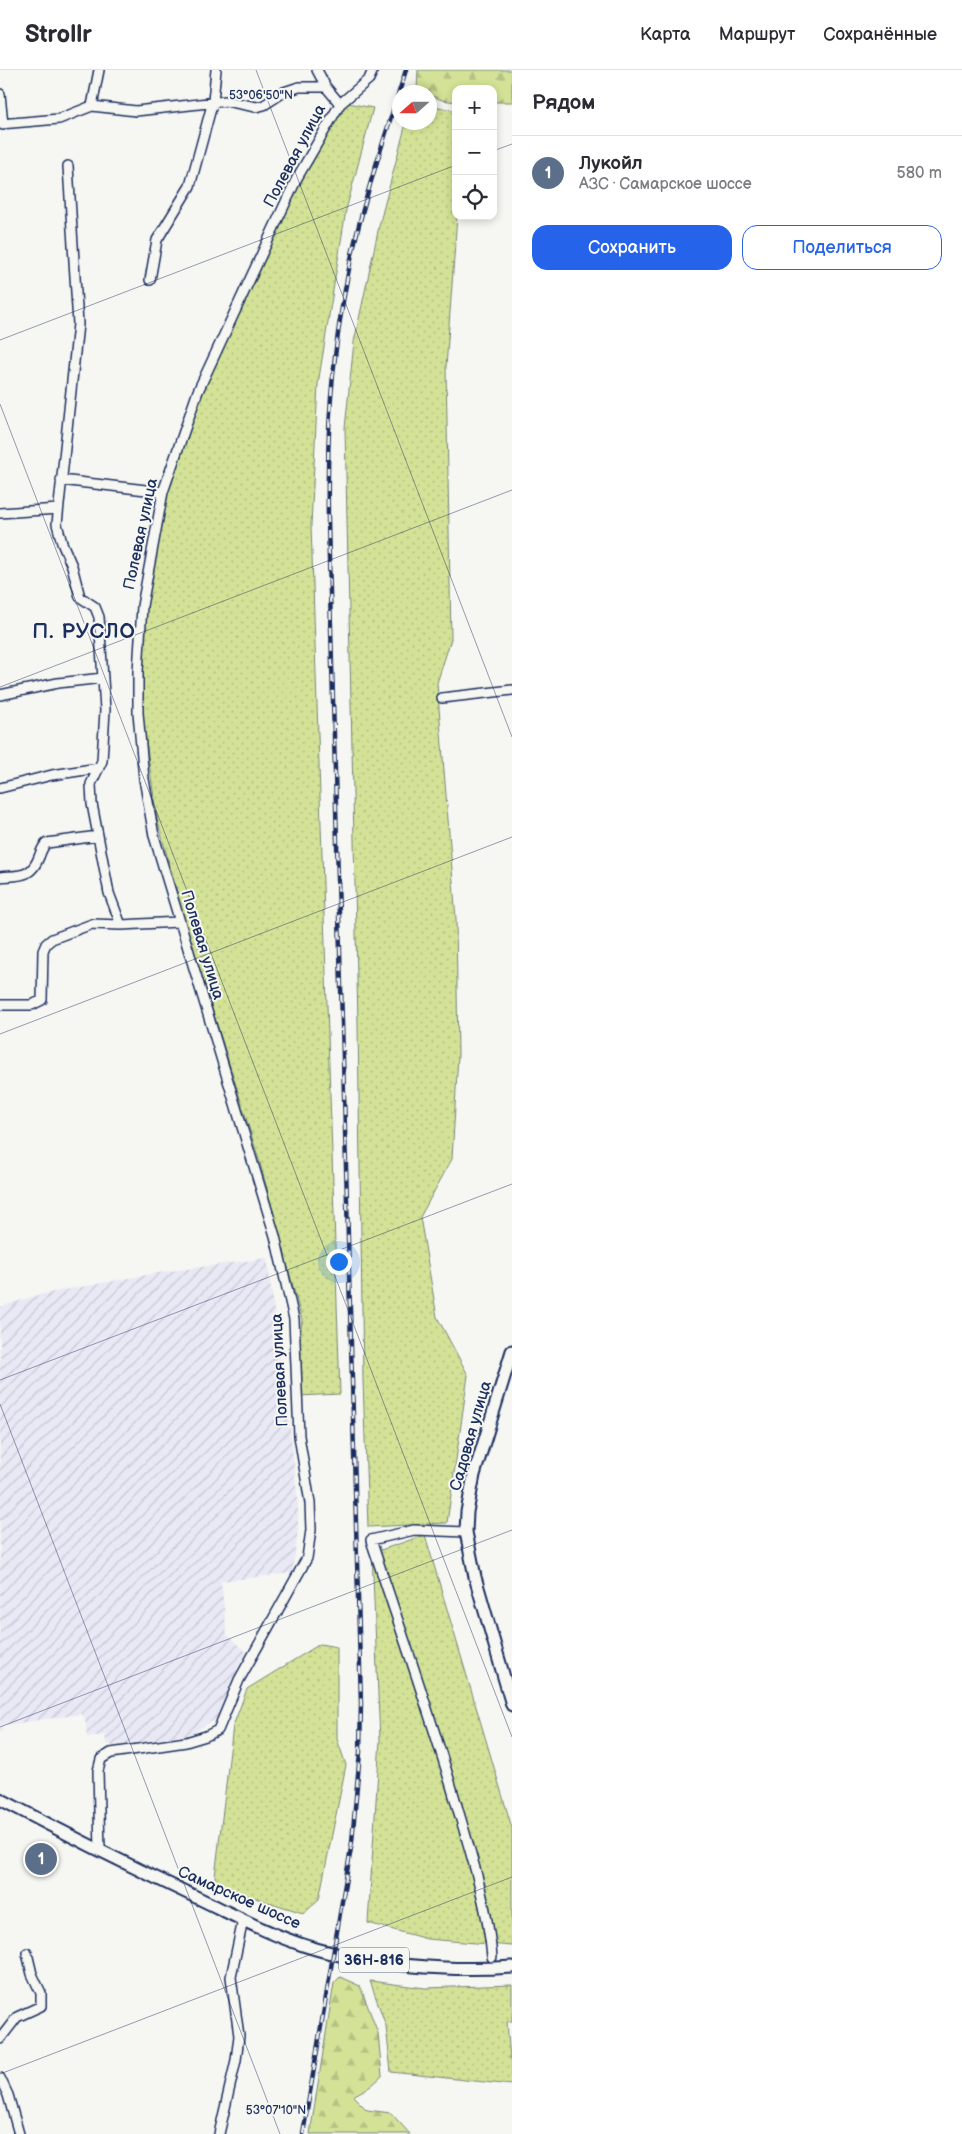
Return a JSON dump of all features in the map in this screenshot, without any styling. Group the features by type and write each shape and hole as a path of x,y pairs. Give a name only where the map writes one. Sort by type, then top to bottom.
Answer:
{"main road":[{"name":"Садовая улица","path":"511,1357 474,1475 467,1512 466,1532 475,1577 509,1685 512,1705"},
{"name":"Самарское шоссе","path":"0,1798 100,1851 276,1936 347,1956 399,1964 459,1968 512,1967"}],"street":[{"path":"92,106 99,70"},
{"path":"150,280 158,240 190,186 202,134 213,101 216,70"},
{"path":"317,70 326,87 340,104"},
{"name":"Полевая улица","path":"100,1851 98,1771 101,1759 111,1753 186,1742 218,1730 239,1680 307,1558 311,1530 310,1503 298,1436 294,1318 275,1236 154,836 144,779 138,714 142,606 163,492 198,391 297,178 340,104 369,78 373,70"},
{"path":"0,94 1,125 59,119 92,106 136,111 226,101 256,107 264,105 284,92 299,87 326,87"},
{"path":"68,166 78,324 57,524 72,566 78,592 84,600 95,607 99,617 105,710 102,761 91,784 92,804 109,894 121,925"},
{"path":"61,480 163,492"},
{"path":"0,513 58,509"},
{"path":"0,695 58,682 103,678"},
{"path":"442,698 512,690"},
{"path":"0,788 52,775 100,768"},
{"path":"0,877 26,874 33,870 42,848 47,844 98,836"},
{"path":"0,1005 32,1005 42,1000 43,951 46,944 52,939 92,924 121,925 179,922"},
{"path":"466,1532 414,1530 372,1540 454,1794 472,1857 488,1925 492,1957"},
{"path":"219,2134 236,2060 238,2036 231,1977 243,1920"},
{"path":"0,2038 16,2017 41,2006 41,1993 32,1974 27,1953"},
{"path":"0,2078 8,2094 19,2134"}],"shaded area":[{"path":"267,1258 292,1445 298,1506 298,1531 292,1573 221,1581 227,1635 247,1653 237,1668 227,1705 220,1709 220,1716 191,1734 113,1746 106,1743 105,1735 87,1737 85,1718 81,1714 5,1725 0,1733 0,1307 38,1295 157,1273"}],"green space":[{"path":"418,70 512,70 512,102 497,102 497,85 452,85 452,101 437,98 437,85 417,85"},
{"path":"338,101 373,108 346,210 318,384 311,525 340,1394 299,1396 298,1355 302,1320 260,1163 185,921 157,819 140,698 146,604 165,500 199,395"},
{"path":"437,107 452,110 452,220 457,220 446,367 451,639 437,683 456,919 458,1055 452,1159 420,1217 437,1317 468,1375 447,1523 368,1527 363,1380 358,1023 345,428 354,342 380,222 404,130 437,130"},
{"path":"425,1535 512,1828 512,1946 427,1939 368,1923 380,1740 372,1553"},
{"path":"320,1644 337,1647 337,1739 346,1765 319,1899 303,1913 214,1885 233,1726 247,1689"},
{"path":"340,1977 360,1986 378,2033 382,2076 371,2086 353,2096 367,2110 391,2113 410,2134 310,2134 334,1983"},
{"path":"370,1981 425,1988 512,1985 512,2021 507,2022 510,2059 512,2059 512,2085 391,2072 386,2026"}],"railway":[{"path":"303,2134 352,1842 360,1752 361,1703 328,533 329,424 336,349 353,248 374,171 406,70"}],"place":[{"name":"Лукойл","path":"41,1859"}],"district":[{"name":"П. РУСЛО","path":"84,631"}]}
